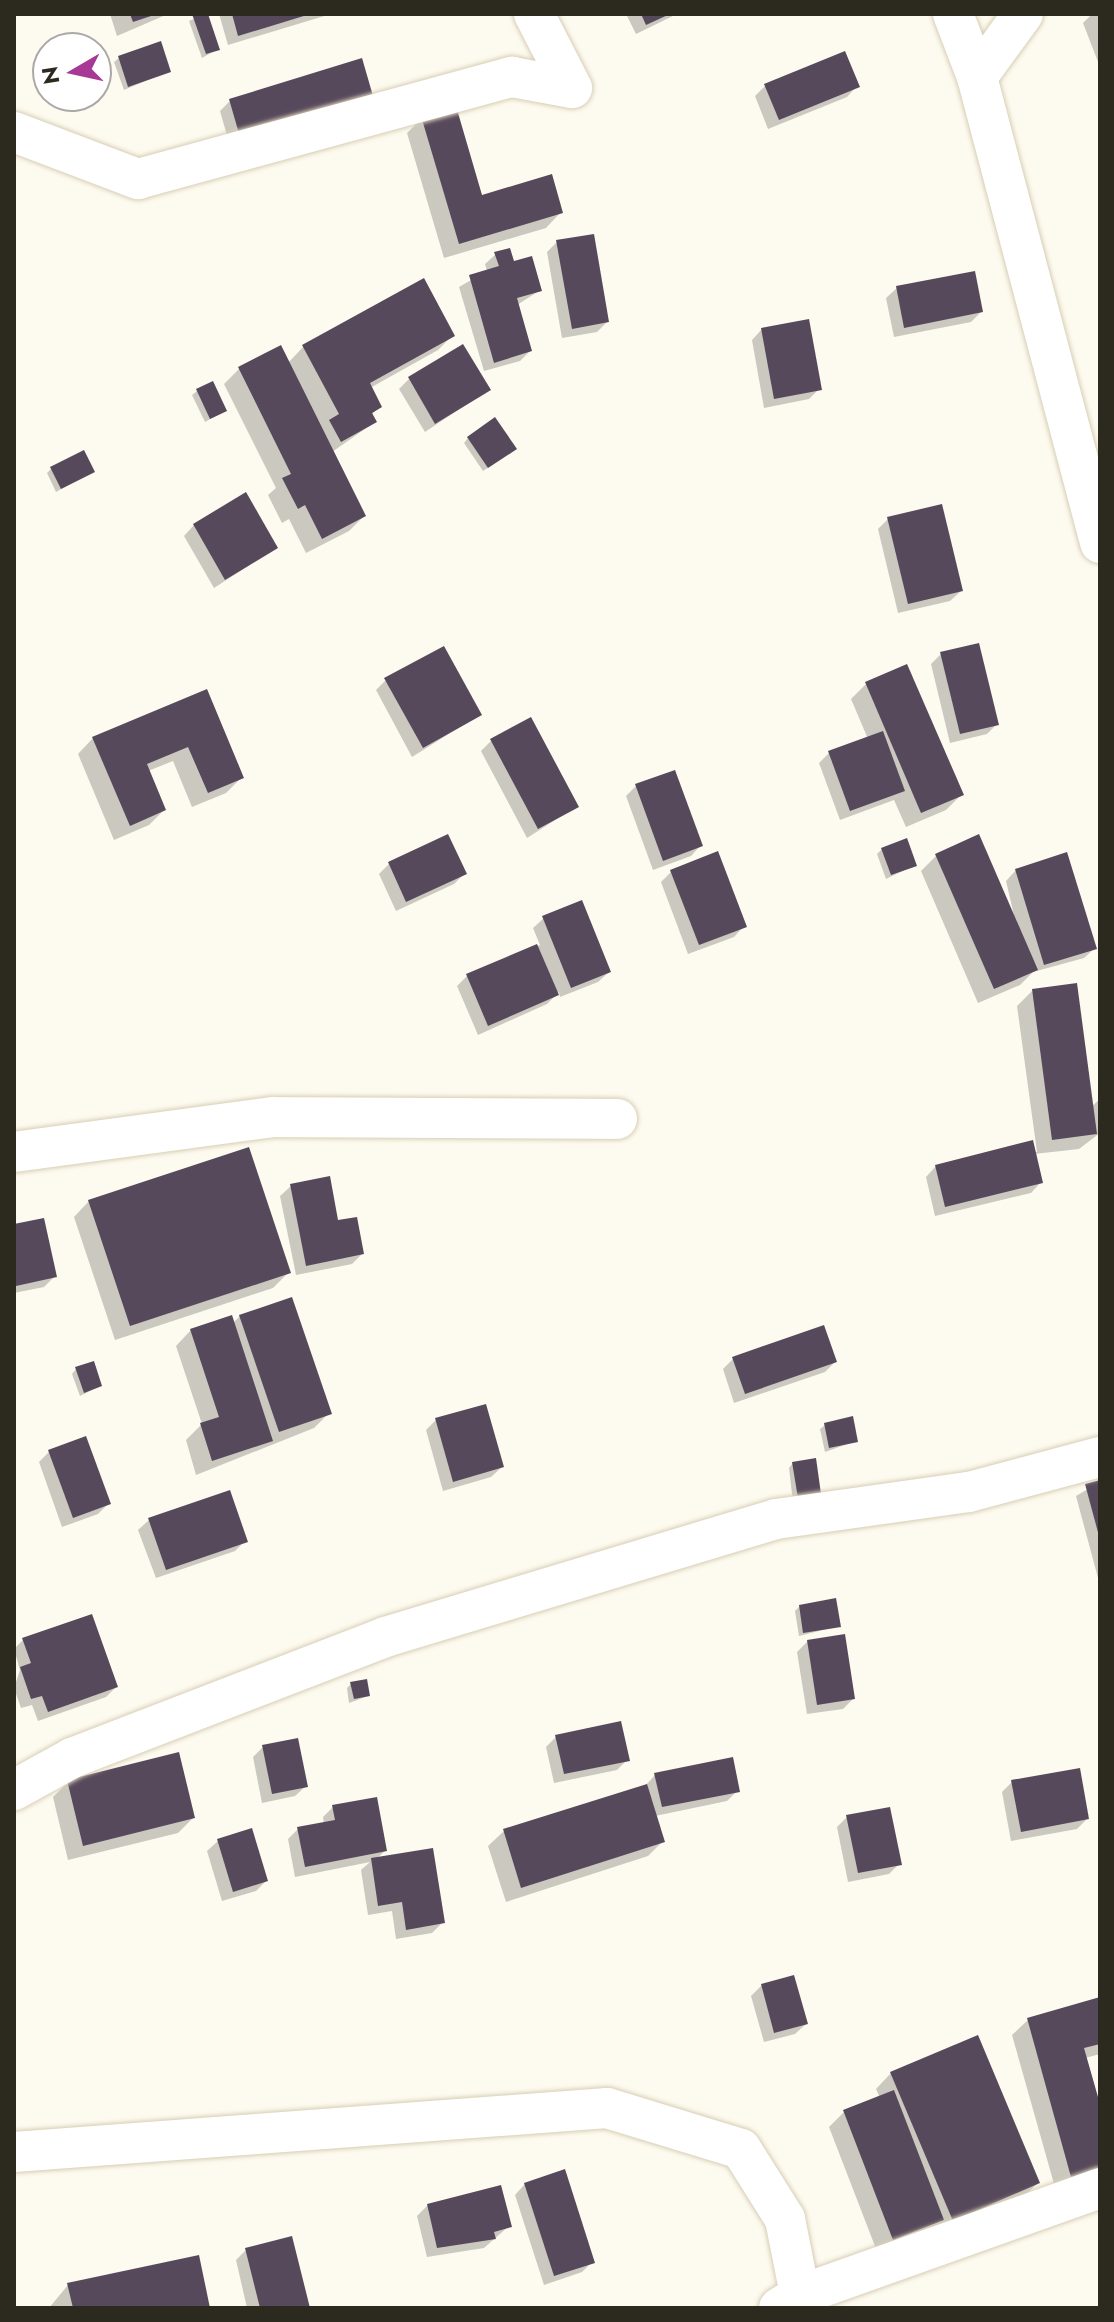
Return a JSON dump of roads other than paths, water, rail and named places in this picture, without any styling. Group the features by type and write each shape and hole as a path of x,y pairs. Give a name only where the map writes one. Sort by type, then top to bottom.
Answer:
{"street":[{"path":"14,132 138,179 512,77 572,88 534,14"},
{"path":"953,14 977,77 1084,412 1100,543"},
{"path":"977,77 1023,14"},
{"path":"14,1152 273,1117 617,1119"},
{"path":"14,1790 72,1758 415,1628 776,1519 969,1492 1100,1457"},
{"path":"14,2152 607,2108 741,2149 785,2219 790,2301 1100,2188"}]}
